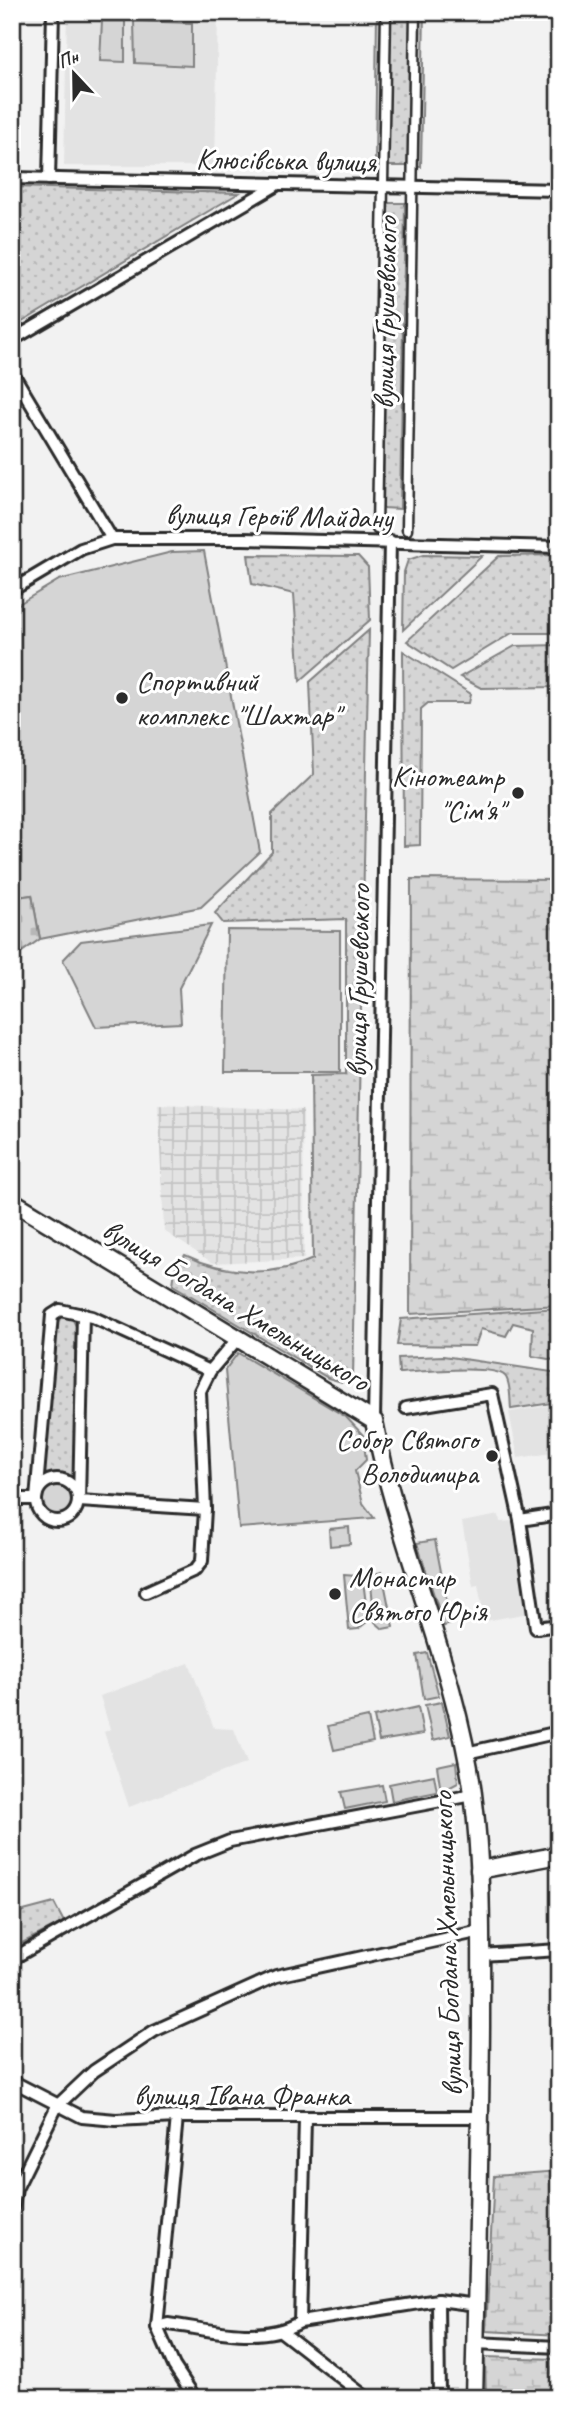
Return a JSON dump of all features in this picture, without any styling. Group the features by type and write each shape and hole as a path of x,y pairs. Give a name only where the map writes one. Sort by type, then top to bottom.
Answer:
{"main road":[{"name":"вулиця Богдана Хмельницького","path":"12,1201 374,1420 381,1458 410,1562 453,1695 473,1795 481,1931 474,2398"},
{"path":"479,1870 559,1855"}],"street":[{"path":"49,179 52,12"},
{"name":"вулиця Грушевського","path":"377,529 386,12"},
{"name":"вулиця Грушевського","path":"407,530 415,12"},
{"name":"Клюсівська вулиця","path":"12,178 559,190"},
{"path":"12,340 276,185"},
{"path":"12,372 112,539"},
{"name":"вулиця Героїв Майдану","path":"12,590 81,549 112,539 390,541 559,547"},
{"name":"вулиця Грушевського","path":"374,1420 390,541"},
{"path":"83,1314 79,1501 70,1517 59,1521 40,1513 36,1499 49,1324 52,1315 60,1310 83,1314 210,1371"},
{"path":"146,1592 195,1570 202,1561 205,1509 200,1391 210,1371 239,1337"},
{"path":"405,1408 492,1394 520,1520 536,1628 559,1625"},
{"path":"36,1499 43,1484 58,1478 73,1485 79,1501"},
{"path":"12,1499 36,1499"},
{"path":"79,1501 205,1509"},
{"path":"520,1520 559,1514"},
{"path":"466,1753 559,1732"},
{"path":"12,1959 195,1856 230,1841 473,1795"},
{"path":"12,2211 16,2189 57,2106 94,2071 154,2031 276,1976 481,1931"},
{"path":"481,1955 559,1950"},
{"name":"вулиця Івана Франка","path":"12,2081 57,2106 82,2117 93,2118 480,2117"},
{"path":"177,2117 157,2328 174,2366 195,2398"},
{"path":"300,2322 305,2119"},
{"path":"157,2328 168,2323 250,2334 282,2332 300,2322 438,2300 477,2305"},
{"path":"438,2300 439,2398"},
{"path":"282,2332 367,2398"},
{"path":"475,2343 559,2347"}],"shaded area":[{"path":"67,12 218,12 215,166 64,166"},
{"path":"158,1104 303,1110 304,1259 213,1263 164,1231"},
{"path":"559,1404 559,1452 518,1458 509,1412"},
{"path":"499,1515 500,1522 513,1521 529,1613 485,1621 478,1585 473,1586 462,1522"},
{"path":"189,1663 214,1728 234,1729 247,1763 129,1807 104,1732 110,1729 100,1696"}],"green space":[{"path":"377,12 383,12 380,166 375,166"},
{"path":"390,12 411,12 408,166 387,166"},
{"path":"419,12 424,12 421,167 414,166"},
{"path":"102,21 125,21 125,62 100,61"},
{"path":"134,21 192,23 192,66 135,63"},
{"path":"12,187 239,193 12,328"},
{"path":"387,203 405,203 400,509 383,508"},
{"name":"Спортивний комплекс \"Шахтар\"","path":"204,551 260,852 201,907 40,939 32,895 18,897 12,890 12,608 59,580 172,552"},
{"path":"248,555 358,556 368,567 370,620 300,681 294,594 252,584"},
{"path":"423,555 482,556 403,630 404,572 408,560"},
{"path":"559,555 559,633 512,633 451,670 407,641 499,556"},
{"path":"369,630 353,1377 342,1382 328,1378 173,1285 175,1269 185,1255 232,1270 249,1271 282,1269 313,1259 311,1075 346,1074 346,919 223,923 215,913 272,852 272,814 314,774 310,682"},
{"path":"559,645 559,687 481,688 460,677 515,646"},
{"path":"403,651 471,694 469,703 428,703 421,709 420,845 404,846"},
{"path":"411,879 559,880 559,1305 410,1314"},
{"path":"12,890 18,897 32,895 40,939 12,959"},
{"path":"211,925 179,988 181,1023 96,1027 63,960 81,941"},
{"path":"227,930 340,931 340,1072 225,1072"},
{"path":"559,1308 559,1361 532,1356 533,1328 513,1323 506,1336 481,1329 475,1346 397,1345 401,1319"},
{"path":"58,1318 72,1318 76,1326 75,1473 71,1477 45,1476 41,1472 52,1326"},
{"path":"238,1353 346,1417 363,1435 366,1460 355,1471 363,1503 374,1518 239,1528 225,1370"},
{"path":"443,1356 559,1373 559,1402 511,1409 508,1383 505,1376 498,1372 438,1370 399,1373 398,1358"},
{"path":"57,1485 68,1489 72,1500 68,1511 57,1515 46,1511 42,1500 46,1489"},
{"path":"349,1527 350,1544 330,1546 329,1529"},
{"path":"435,1540 451,1624 444,1626 417,1543"},
{"path":"382,1572 393,1627 383,1629 375,1622 370,1575"},
{"path":"344,1575 357,1576 363,1580 368,1621 358,1629 349,1630"},
{"path":"427,1653 439,1696 424,1699 417,1655"},
{"path":"442,1702 450,1736 433,1740 425,1705"},
{"path":"418,1707 423,1734 379,1741 374,1717"},
{"path":"368,1717 373,1742 334,1750 328,1726"},
{"path":"456,1762 458,1783 441,1792 437,1766"},
{"path":"434,1775 437,1792 392,1801 389,1784"},
{"path":"382,1785 385,1801 345,1809 341,1792"},
{"path":"54,1903 64,1922 12,1948 12,1914"},
{"path":"559,2171 559,2335 486,2331 494,2176"},
{"path":"485,2357 559,2359 559,2398 486,2398"}],"place":[{"name":"Спортивний комплекс \"Шахтар\"","path":"122,698"},
{"name":"Кінотеатр \"Сім'я\"","path":"518,793"},
{"name":"Собор Святого Володимира","path":"492,1456"},
{"name":"Монастир Святого Юрія","path":"335,1594"}]}
